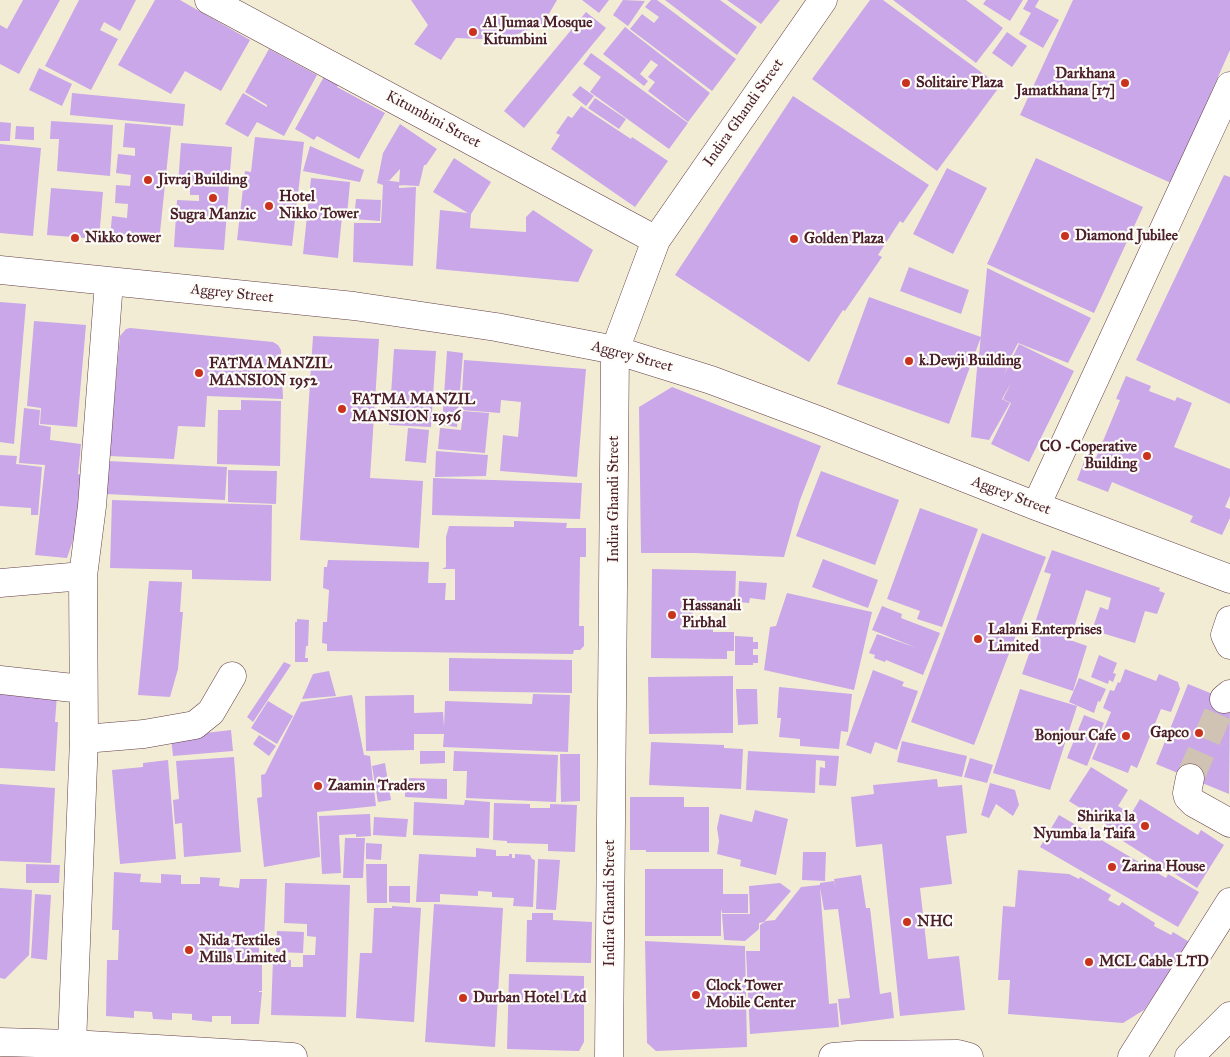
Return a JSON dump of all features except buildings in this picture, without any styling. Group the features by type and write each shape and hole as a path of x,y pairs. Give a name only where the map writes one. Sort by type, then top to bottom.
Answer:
{"street":[{"name":"Kitumbini Street","path":"209,0 656,240"},
{"name":"Indira Ghandi Street","path":"609,1057 615,350 656,240 823,0"},
{"path":"1036,506 1230,86"},
{"name":"Aggrey Street","path":"0,270 354,306 496,327 615,350 728,386 1230,579"},
{"path":"72,1044 84,739 82,689 83,576 92,506 109,282"},
{"path":"0,583 83,576"},
{"path":"1230,620 1225,635 1230,645"},
{"path":"84,739 144,734 195,725 211,712 232,676"},
{"path":"0,680 82,689"},
{"path":"1190,778 1186,793 1188,797 1194,803 1230,823"},
{"path":"1132,1057 1230,902"},
{"path":"1189,1057 1230,1016"},
{"path":"0,1042 72,1044 293,1057"},
{"path":"851,1056 958,1054 969,1057"}],"tunnel":[{"path":"1190,778 1224,699"}],"place":[{"name":"Al Jumaa Mosque Kitumbini","path":"473,32"},
{"name":"Solitaire Plaza","path":"906,83"},
{"name":"Darkhana Jamatkhana [17]","path":"1125,83"},
{"name":"Jivraj Building","path":"148,180"},
{"name":"Sugra Manzic","path":"213,198"},
{"name":"Hotel Nikko Tower","path":"269,206"},
{"name":"Diamond Jubilee","path":"1065,236"},
{"name":"Nikko tower","path":"75,238"},
{"name":"Golden Plaza","path":"794,239"},
{"name":"k.Dewji Building","path":"909,361"},
{"name":"FATMA MANZIL MANSION 1952","path":"199,373"},
{"name":"FATMA MANZIL MANSION 1956","path":"342,409"},
{"name":"CO -Coperative Building","path":"1147,456"},
{"name":"Hassanali Pirbhal","path":"672,615"},
{"name":"Lalani Enterprises Limited","path":"978,639"},
{"name":"Gapco","path":"1199,733"},
{"name":"Bonjour Cafe","path":"1126,736"},
{"name":"Zaamin Traders","path":"318,786"},
{"name":"Shirika la Nyumba la Taifa","path":"1145,826"},
{"name":"Zarina House","path":"1112,867"},
{"name":"NHC","path":"907,922"},
{"name":"Nida Textiles Mills Limited","path":"189,950"},
{"name":"MCL Cable LTD","path":"1089,962"},
{"name":"Clock Tower Mobile Center","path":"696,995"},
{"name":"Durban Hotel Ltd","path":"463,998"}]}
